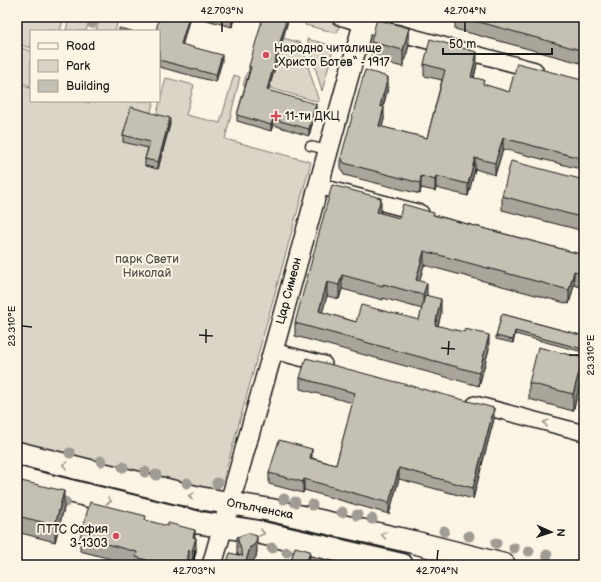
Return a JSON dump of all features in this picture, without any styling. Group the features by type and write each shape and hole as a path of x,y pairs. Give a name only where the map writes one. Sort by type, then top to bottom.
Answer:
{"main road":[{"name":"Опълченска","path":"17,453 199,498 258,507 391,537 504,565"},
{"name":"Опълченска","path":"17,478 196,522 253,531 402,565"}],"street":[{"path":"339,17 364,20 545,72"},
{"name":"Цар Симеон","path":"212,565 318,186 319,148 364,20"},
{"path":"318,186 436,217"},
{"path":"273,351 337,368"},
{"path":"465,402 584,433"}],"green space":[{"path":"17,17 64,17 60,30 30,30 30,48 17,44"},
{"path":"69,17 90,17 86,30 66,30"},
{"path":"99,17 119,17 115,30 96,30"},
{"path":"304,17 330,17 341,20 337,33 305,25"},
{"path":"283,38 301,43 319,102 266,87 265,91 243,85 247,72 272,79"},
{"path":"307,39 334,46 322,91"},
{"path":"17,47 30,51 30,86 17,82"},
{"name":"парк Свети Николай","path":"234,75 240,77 225,139 311,162 222,485 214,492 67,456 17,442 17,85 30,88 30,102 154,102 149,118 155,120 166,78 194,85 186,115 220,123"}],"building":[{"path":"159,17 189,17 181,44 222,55 216,75 160,60 160,30 156,30"},
{"path":"220,17 233,17 232,20"},
{"path":"263,17 287,17 267,90 316,104 309,129 273,119 271,125 237,115 251,67 249,66"},
{"path":"461,17 584,17 584,51"},
{"path":"379,20 409,28 403,50 371,42 376,22"},
{"path":"430,39 477,52 471,77 484,80 483,84 509,92 517,63 584,80 584,159 503,138 495,163 475,158 468,184 436,176 435,180 421,176 420,183 344,163 341,157 365,70 388,77 380,106 384,107 379,126 427,138 445,70 424,64"},
{"path":"131,107 170,118 158,162 145,159 150,142 123,135"},
{"path":"511,161 584,180 584,218 502,196"},
{"path":"332,185 381,198 377,212 399,218 403,204 434,213 433,215 584,255 584,274 574,271 569,290 424,251 416,280 427,283 423,295 342,275 339,285 327,282 319,311 356,322 361,305 419,320 425,295 441,299 435,325 464,332 465,329 489,335 479,373 295,323"},
{"path":"502,314 584,336 583,349 515,331 513,340 496,336"},
{"path":"538,347 583,358 573,394 529,383"},
{"path":"306,358 494,408 473,488 399,468 389,503 304,479 303,482 269,473 279,440 312,449 310,458 336,465 355,393 300,378"},
{"path":"17,480 64,491 55,525 17,516"},
{"path":"90,502 146,516 145,520 168,526 168,523 195,530 193,537 196,538 192,551 189,550 185,565 157,565 157,563 136,557 137,552 80,537"},
{"path":"248,533 257,536 256,542 250,547 245,565 226,565 230,553 243,556 237,537"},
{"path":"295,547 310,551 306,565 290,565"}],"place":[{"name":"Народно читалище „Христо Ботев“ - 1917","path":"266,55"},
{"name":"11-ти ДКЦ","path":"276,116"},
{"name":"ПТТС София 3-1303","path":"116,536"}]}
